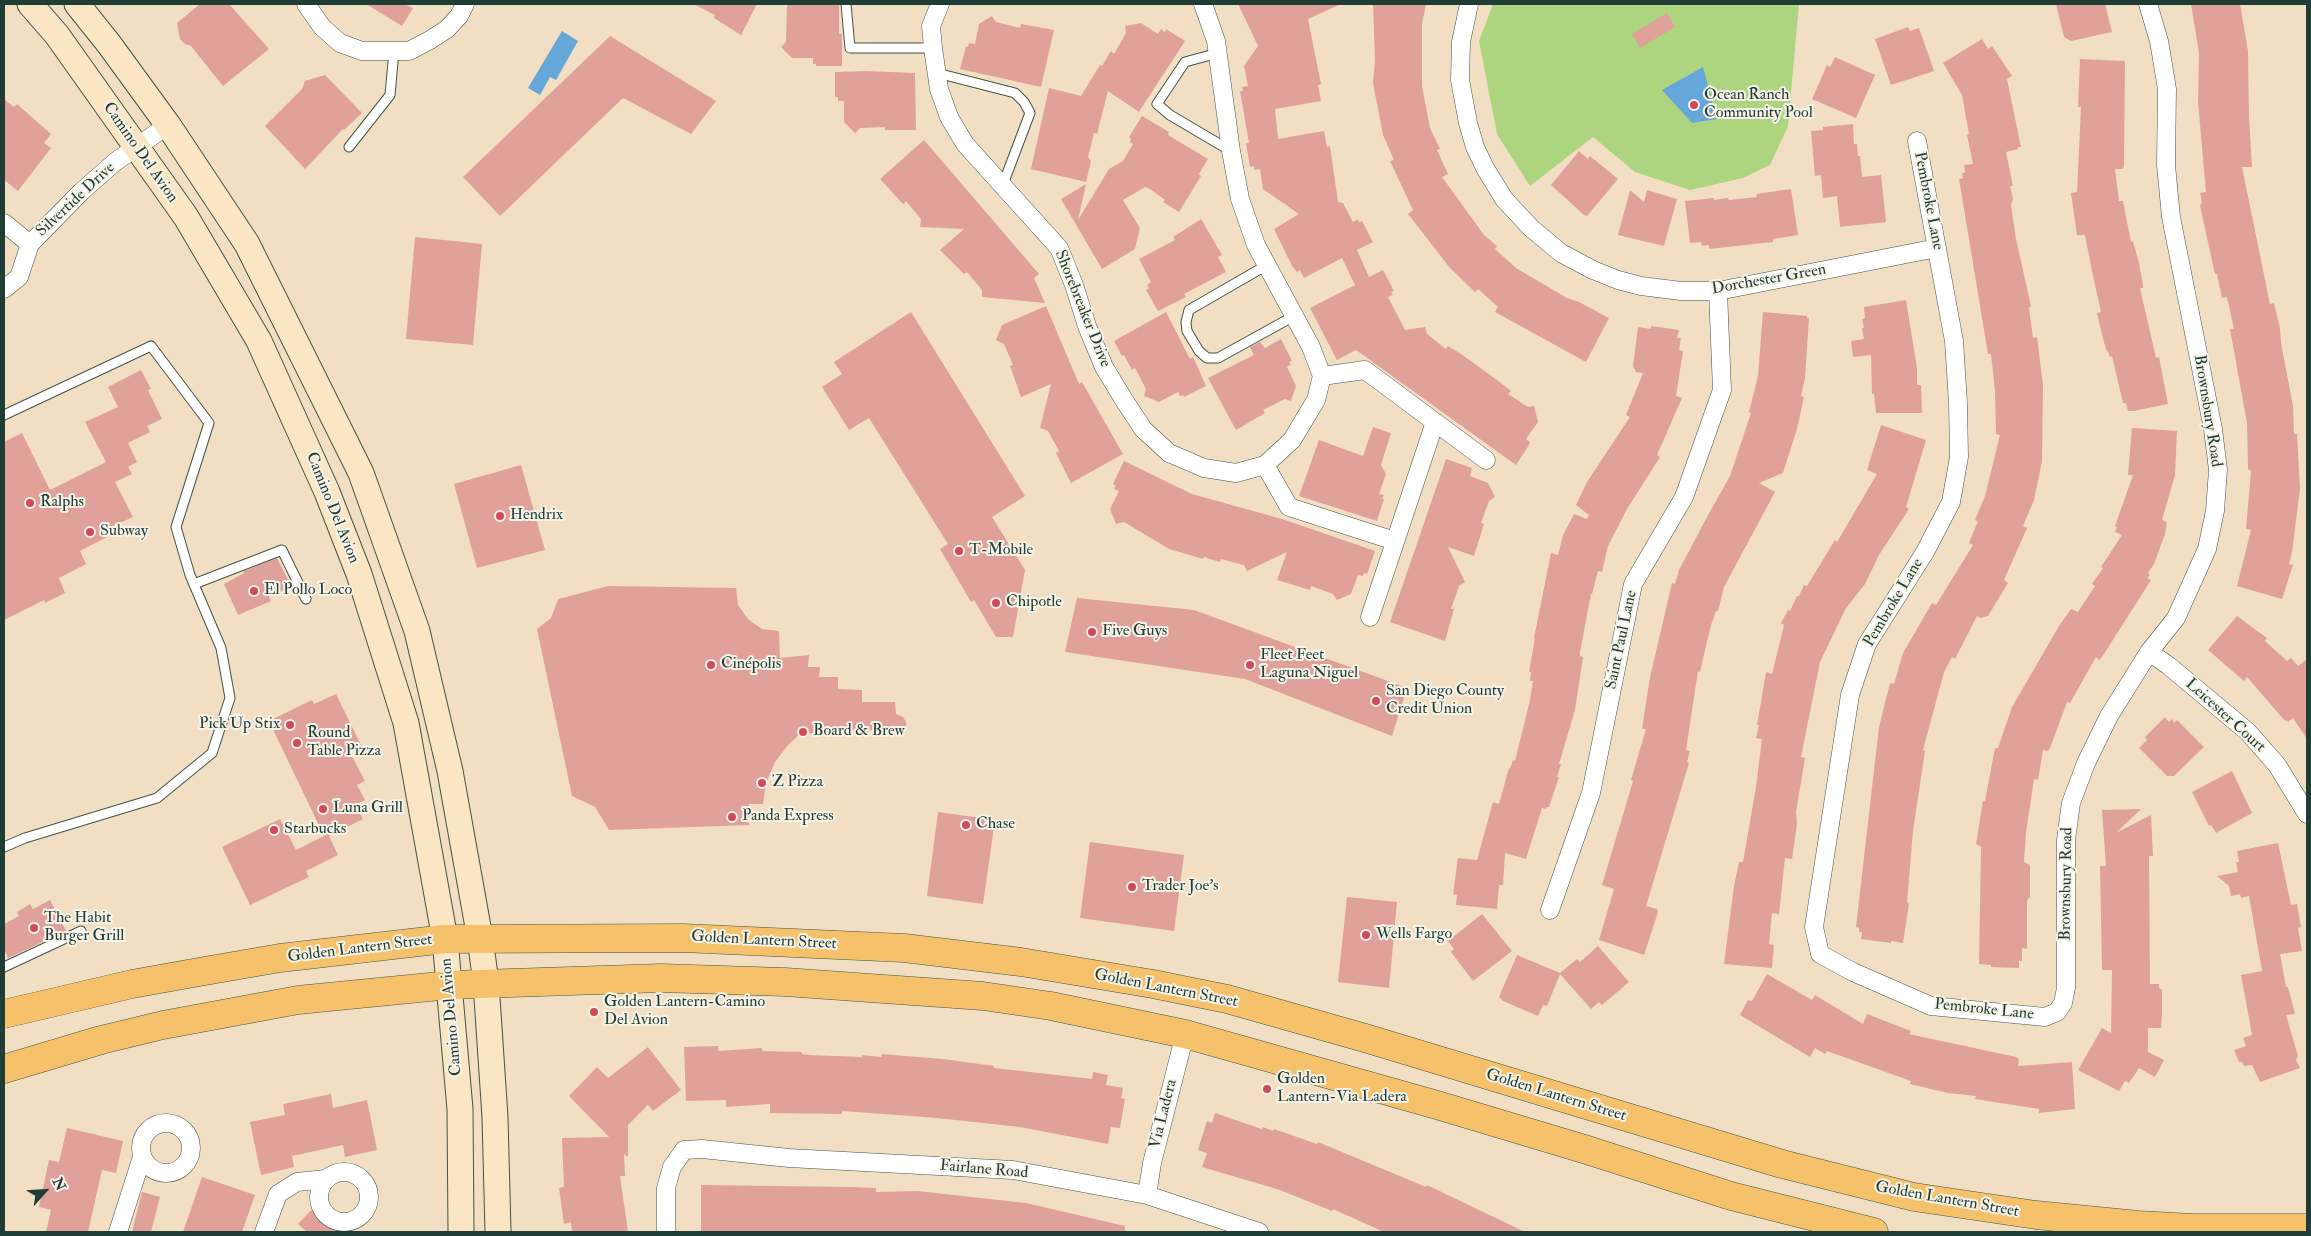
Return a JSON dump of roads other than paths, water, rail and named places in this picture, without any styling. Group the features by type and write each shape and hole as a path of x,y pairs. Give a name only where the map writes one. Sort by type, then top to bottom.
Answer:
{"main road":[{"name":"Camino Del Avion","path":"30,4 57,35 186,217 259,340 338,520 359,574 406,723 445,939 460,1109 461,1232"},
{"path":"76,4 109,44 168,125 247,244 361,473 417,631 450,771 480,938 486,983 495,1117 498,1232"},
{"name":"Golden Lantern Street","path":"4,1014 132,984 280,958 445,939 614,937 766,940 904,948 1021,962 1227,999 1365,1038 1782,1164 1914,1197 2036,1215 2138,1225 2202,1228 2307,1228"},
{"path":"4,1068 101,1040 163,1025 298,1000 450,985 660,978 785,982 983,996 1050,1006 1185,1034 1455,1110 1731,1196 1874,1232"}],"street":[{"path":"306,4 322,27 340,43 362,51 409,50 430,40 453,22 465,4"},
{"name":"Shorebreaker Drive","path":"940,4 931,26 936,73 949,117 965,144 1058,248 1074,285 1087,326 1104,367 1143,429 1170,453 1204,468 1236,473 1266,465 1292,440 1304,422 1316,400 1322,376"},
{"path":"1203,4 1216,41 1231,151 1240,199 1256,245 1311,347 1322,376 1365,370 1486,460"},
{"name":"Dorchester Green","path":"1469,4 1460,59 1463,100 1475,148 1484,168 1504,199 1531,228 1561,253 1593,270 1618,280 1642,286 1681,291 1718,291 1937,248"},
{"name":"Brownsbury Road","path":"2045,1017 2057,1012 2063,1003 2066,988 2066,840 2072,803 2086,763 2109,716 2149,652 2176,618 2207,549 2214,510 2218,470 2213,429 2171,217 2166,165 2167,88 2159,41 2148,4"},
{"name":"Silvertide Drive","path":"4,289 19,278 30,244 87,187 168,125"},
{"name":"Pembroke Lane","path":"1916,141 1954,340 1959,457 1951,502 1924,552 1867,644 1850,695 1814,927 1820,954 1853,972 1931,1006 2045,1017"},
{"path":"4,223 30,244"},
{"name":"Saint Paul Lane","path":"1550,910 1591,793 1634,584 1684,497 1722,390 1718,291"},
{"path":"1370,617 1435,422"},
{"path":"1266,465 1289,507 1395,541"},
{"name":"Leicester Court","path":"2149,652 2169,666 2248,732 2277,765 2307,814"},
{"name":"Via Ladera","path":"1147,1195 1152,1163 1185,1034"},
{"name":"Fairlane Road","path":"666,1232 666,1188 672,1166 684,1150 702,1149 789,1158 1013,1170 1147,1195 1259,1232"},
{"path":"118,1232 142,1157"},
{"path":"264,1232 278,1194 297,1182 326,1179"}],"lane":[{"path":"846,4 850,48 933,48"},
{"path":"350,147 390,95 394,51"},
{"path":"1218,53 1185,62 1157,104 1170,115 1231,151"},
{"path":"936,73 1015,94 1024,102 1030,113 1002,187"},
{"path":"1267,265 1189,310 1186,322 1187,331 1198,351 1207,358 1218,358 1294,316"},
{"path":"4,415 151,346 209,423 176,527 194,584 221,648 230,698 212,753 157,798 25,838 4,847"},
{"path":"194,584 282,550 306,599"},
{"path":"4,967 81,931"}],"water":[{"path":"562,31 578,41 556,80 550,77 540,95 528,88"},
{"name":"Ocean Ranch Community Pool","path":"1703,67 1717,119 1692,123 1662,90"}],"place":[{"name":"Ocean Ranch Community Pool","path":"1694,105"},
{"name":"Ralphs","path":"30,503"},
{"name":"Hendrix","path":"500,516"},
{"name":"Subway","path":"90,532"},
{"name":"T-Mobile","path":"959,551"},
{"name":"El Pollo Loco","path":"254,591"},
{"name":"Chipotle","path":"996,603"},
{"name":"Five Guys","path":"1092,632"},
{"name":"Cinépolis","path":"711,665"},
{"name":"Fleet Feet Laguna Niguel","path":"1250,665"},
{"name":"San Diego County Credit Union","path":"1376,701"},
{"name":"Pick Up Stix","path":"290,725"},
{"name":"Board & Brew","path":"803,732"},
{"name":"Round Table Pizza","path":"297,743"},
{"name":"Z Pizza","path":"762,783"},
{"name":"Luna Grill","path":"323,809"},
{"name":"Panda Express","path":"732,817"},
{"name":"Chase","path":"966,825"},
{"name":"Starbucks","path":"274,830"},
{"name":"Trader Joe's","path":"1132,887"},
{"name":"The Habit Burger Grill","path":"34,928"},
{"name":"Wells Fargo","path":"1366,935"},
{"name":"Golden Lantern-Camino Del Avion","path":"594,1012"},
{"name":"Golden Lantern-Via Ladera","path":"1267,1089"}]}
